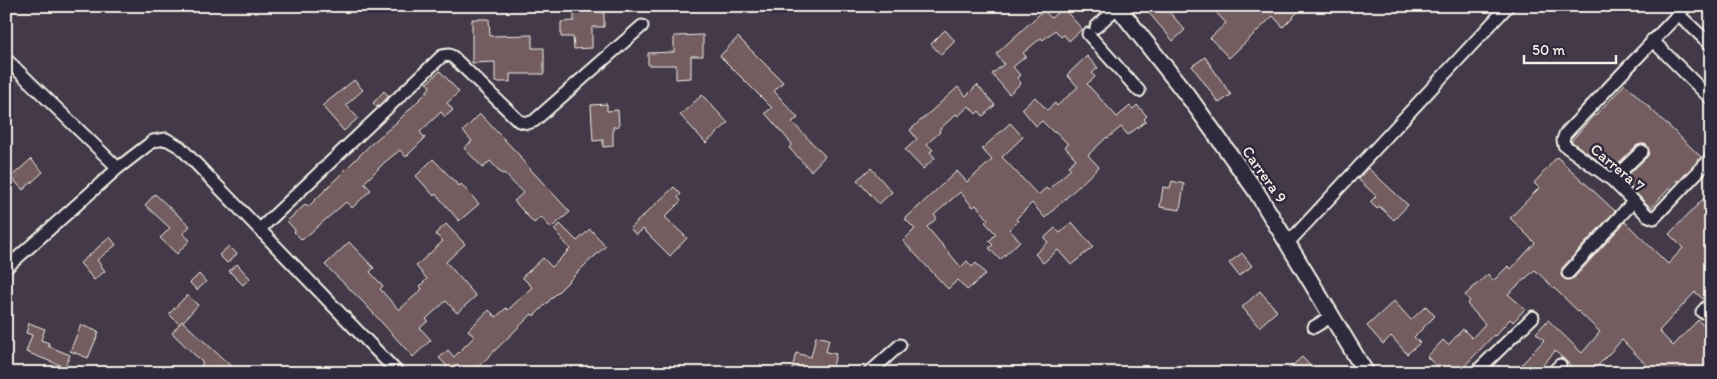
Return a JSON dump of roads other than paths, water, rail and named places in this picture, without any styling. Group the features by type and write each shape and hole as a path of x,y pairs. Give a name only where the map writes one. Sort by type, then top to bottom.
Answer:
{"main road":[{"name":"Carrera 9","path":"1117,7 1191,100 1256,191 1366,373"}],"street":[{"path":"1288,243 1508,6"},
{"path":"1117,7 1092,31 1138,91"},
{"path":"1711,45 1682,10 1652,40 1711,99"},
{"path":"260,229 442,56 449,55 453,57 519,121 528,123 534,121 642,26"},
{"name":"Carrera 7","path":"1652,40 1565,134 1564,145 1612,180 1647,215 1654,218 1711,158"},
{"path":"6,59 118,168"},
{"path":"6,268 118,168 153,141 166,139 180,147 398,373"},
{"path":"1612,180 1642,151"},
{"path":"1568,273 1634,201"},
{"path":"1702,312 1711,302"},
{"path":"1314,327 1332,316"},
{"path":"1475,373 1533,316"},
{"path":"869,373 900,344"}]}
